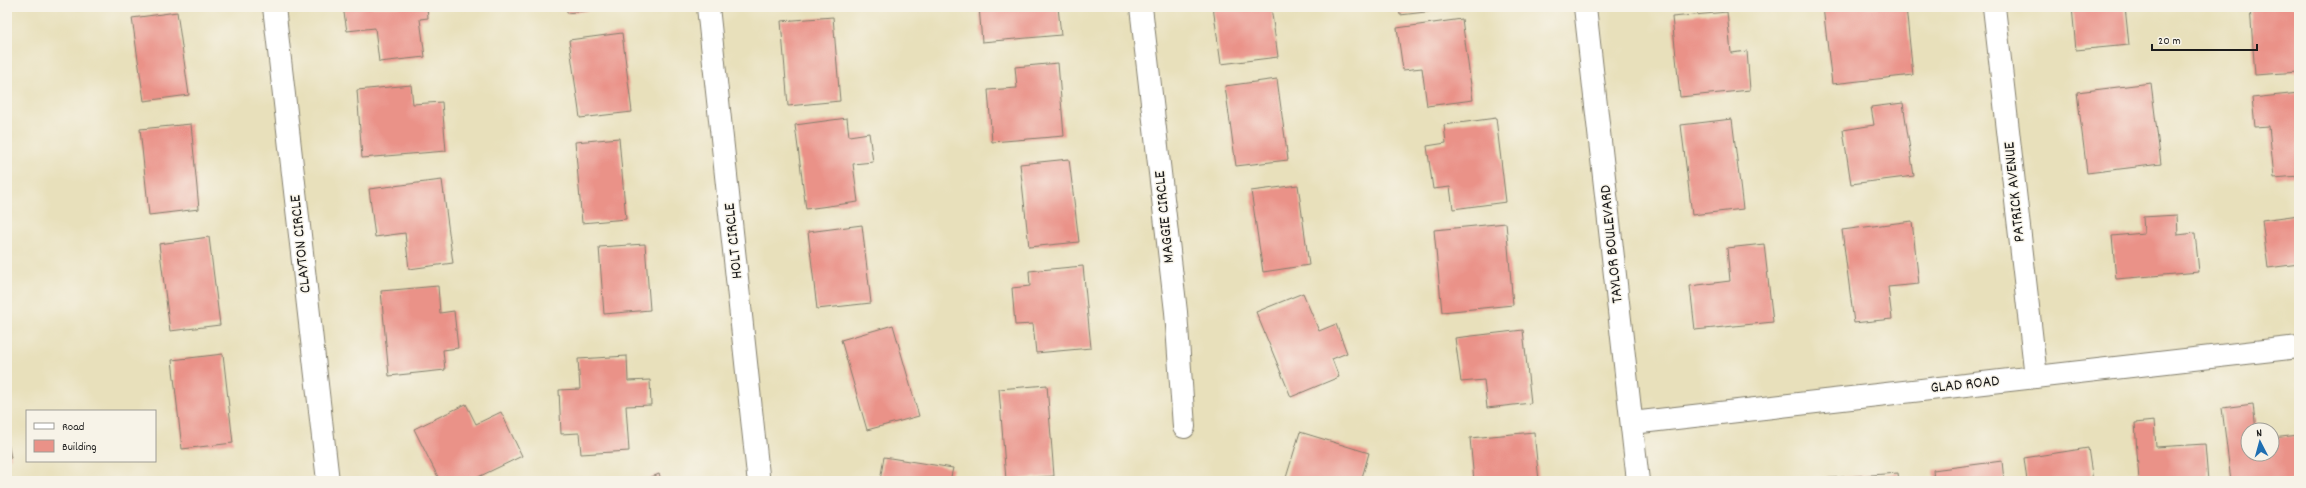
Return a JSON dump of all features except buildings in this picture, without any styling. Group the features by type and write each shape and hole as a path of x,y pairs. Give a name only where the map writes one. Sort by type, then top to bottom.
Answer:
{"street":[{"name":"CLAYTON CIRCLE","path":"274,7 328,481"},
{"name":"HOLT CIRCLE","path":"708,7 758,474"},
{"name":"MAGGIE CIRCLE","path":"1141,7 1176,312 1184,428"},
{"name":"TAYLOR BOULEVARD","path":"1585,7 1638,481"},
{"name":"PATRICK AVENUE","path":"1994,7 2036,377"},
{"name":"GLAD ROAD","path":"1632,423 2299,347"}]}
